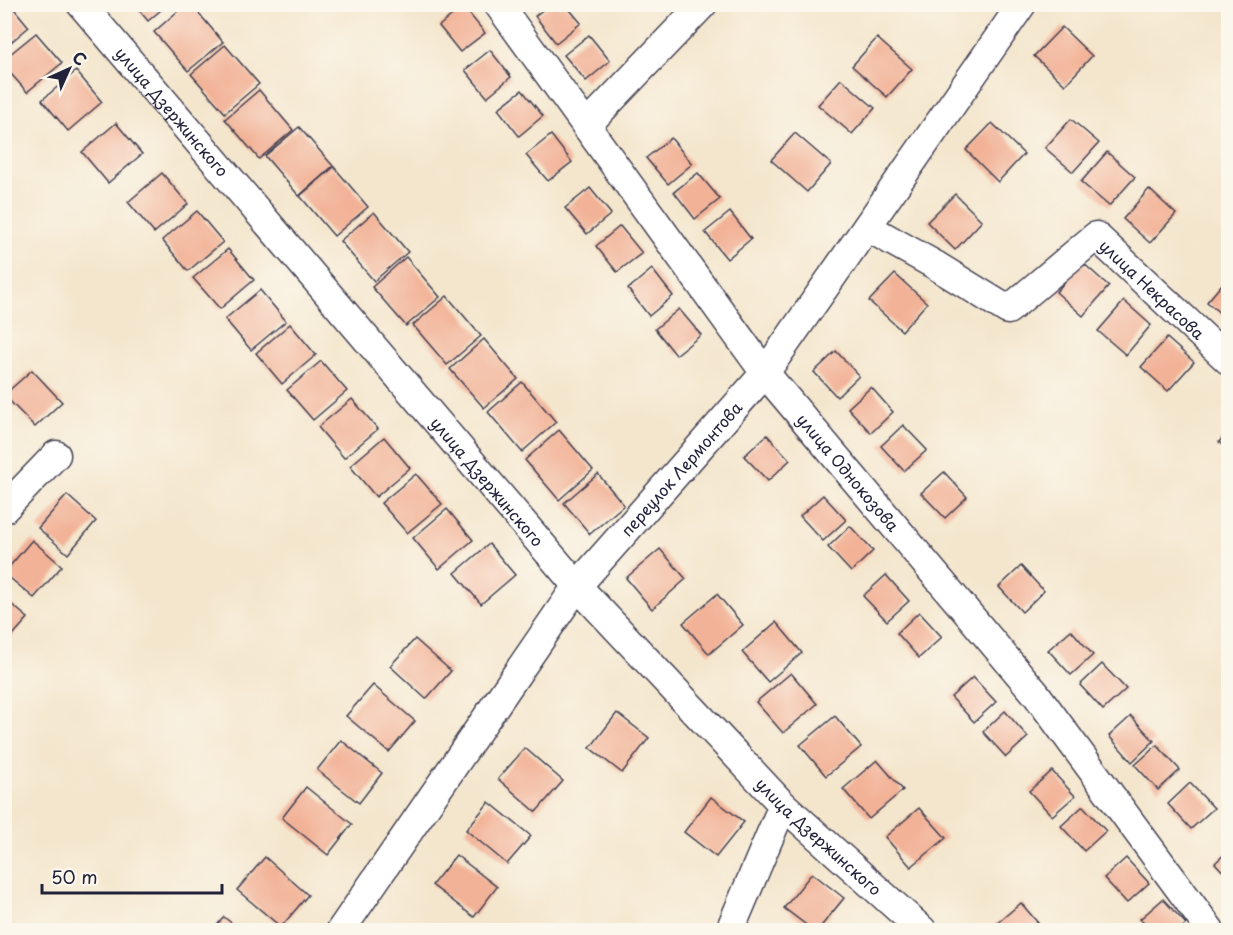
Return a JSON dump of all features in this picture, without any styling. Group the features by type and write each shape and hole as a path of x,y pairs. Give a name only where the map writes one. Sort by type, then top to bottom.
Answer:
{"street":[{"name":"улица Дзержинского","path":"81,4 577,586 783,805 922,930"},
{"name":"улица Однокозова","path":"498,4 765,373 1036,694 1210,930"},
{"path":"586,126 703,4"},
{"name":"переулок Лермонтова","path":"341,930 577,586 765,373 1022,4"},
{"name":"улица Некрасова","path":"867,227 1008,310 1096,236 1228,360"},
{"path":"4,509 56,454"},
{"path":"730,930 783,805"}],"building":[{"path":"134,4 168,4 148,21"},
{"path":"186,4 191,4 223,42 188,71 154,32"},
{"path":"550,4 565,4 581,23 556,43 535,16"},
{"path":"4,5 11,5 29,27 4,48"},
{"path":"463,6 485,33 460,52 439,26"},
{"path":"1062,27 1092,56 1065,85 1034,56"},
{"path":"36,33 62,63 27,92 4,66 4,59"},
{"path":"589,35 610,61 586,81 564,55"},
{"path":"877,38 912,69 887,97 852,66"},
{"path":"225,45 259,84 225,113 191,74"},
{"path":"490,50 511,77 487,97 465,70"},
{"path":"76,71 102,102 68,131 42,100"},
{"path":"841,79 875,108 852,134 818,105"},
{"path":"259,90 293,130 259,159 225,119"},
{"path":"522,90 543,116 519,136 498,109"},
{"path":"1071,119 1099,143 1073,172 1045,148"},
{"path":"116,123 142,154 108,183 82,152"},
{"path":"992,123 1024,154 998,182 966,150"},
{"path":"299,127 333,166 299,196 265,156"},
{"path":"795,133 831,164 807,192 771,160"},
{"path":"551,135 572,162 548,181 526,155"},
{"path":"671,138 692,164 668,184 646,158"},
{"path":"1107,152 1135,177 1109,206 1081,182"},
{"path":"334,167 368,207 334,236 300,196"},
{"path":"162,173 188,204 154,233 128,202"},
{"path":"698,173 720,199 695,219 674,192"},
{"path":"590,188 611,214 587,234 565,208"},
{"path":"1149,189 1176,214 1150,243 1123,219"},
{"path":"955,194 982,221 955,250 927,222"},
{"path":"197,211 223,242 188,271 162,240"},
{"path":"374,212 408,252 374,281 340,241"},
{"path":"730,212 751,239 727,259 705,232"},
{"path":"620,226 642,253 617,272 596,246"},
{"path":"228,249 254,280 220,309 193,278"},
{"path":"406,257 440,297 406,326 372,287"},
{"path":"1082,262 1109,286 1083,316 1056,292"},
{"path":"652,269 673,296 649,316 628,289"},
{"path":"895,274 927,303 902,331 869,301"},
{"path":"1228,277 1228,320 1207,302"},
{"path":"260,290 286,321 251,350 225,319"},
{"path":"447,296 481,336 447,365 413,325"},
{"path":"1124,301 1151,325 1126,355 1098,331"},
{"path":"679,309 701,335 676,355 655,329"},
{"path":"290,324 316,355 282,384 256,353"},
{"path":"1167,338 1194,362 1168,391 1141,367"},
{"path":"484,339 518,379 484,408 450,369"},
{"path":"836,351 859,376 837,397 814,372"},
{"path":"321,361 347,391 313,420 287,390"},
{"path":"32,370 62,402 35,427 4,395"},
{"path":"522,382 556,422 522,452 488,412"},
{"path":"871,387 893,412 871,433 848,408"},
{"path":"352,399 378,429 344,458 318,427"},
{"path":"903,425 927,450 904,471 881,446"},
{"path":"559,430 593,470 559,500 525,460"},
{"path":"1228,431 1228,451 1219,442"},
{"path":"767,435 790,460 768,481 744,456"},
{"path":"384,437 410,468 376,497 350,466"},
{"path":"944,472 967,497 945,518 921,493"},
{"path":"416,474 442,504 407,533 381,503"},
{"path":"598,474 624,505 590,534 564,503"},
{"path":"67,495 96,521 68,554 38,528"},
{"path":"823,495 846,520 823,541 800,516"},
{"path":"447,509 473,540 439,569 413,538"},
{"path":"850,526 873,551 851,572 828,547"},
{"path":"32,540 62,566 34,598 4,573"},
{"path":"489,544 515,575 481,604 455,573"},
{"path":"660,549 686,579 652,609 626,578"},
{"path":"1021,566 1044,591 1022,612 999,587"},
{"path":"886,575 909,601 887,621 863,596"},
{"path":"717,594 743,625 709,654 683,623"},
{"path":"4,598 28,618 4,645"},
{"path":"919,612 942,637 919,658 897,633"},
{"path":"776,622 802,653 768,682 742,652"},
{"path":"1071,630 1093,655 1071,675 1048,650"},
{"path":"415,639 451,671 426,699 390,666"},
{"path":"1102,664 1126,689 1103,710 1080,685"},
{"path":"791,673 817,704 783,733 756,702"},
{"path":"973,677 996,702 974,722 951,697"},
{"path":"373,685 415,721 389,752 346,716"},
{"path":"1005,711 1028,737 1006,757 983,732"},
{"path":"617,713 649,738 622,773 590,748"},
{"path":"835,716 861,747 826,776 800,745"},
{"path":"1131,716 1154,741 1132,762 1109,736"},
{"path":"341,740 382,773 359,803 317,770"},
{"path":"1157,745 1180,770 1158,790 1135,765"},
{"path":"525,748 563,781 536,812 498,779"},
{"path":"877,760 903,790 869,819 843,789"},
{"path":"1052,771 1075,796 1052,816 1029,791"},
{"path":"1190,783 1214,808 1191,829 1168,804"},
{"path":"306,787 352,824 328,855 282,818"},
{"path":"711,797 744,822 716,857 684,832"},
{"path":"489,802 531,836 507,864 466,830"},
{"path":"1083,806 1106,831 1084,851 1061,826"},
{"path":"919,808 946,838 911,867 885,837"},
{"path":"1228,851 1228,877 1215,863"},
{"path":"456,855 497,887 474,917 432,885"},
{"path":"265,857 308,895 281,927 237,890"},
{"path":"1126,858 1149,883 1127,903 1104,878"},
{"path":"812,873 844,898 818,930 813,930 784,908"},
{"path":"1163,899 1186,924 1179,930 1151,930 1140,919"},
{"path":"1021,903 1044,930 989,930"},
{"path":"224,917 240,930 213,930"}]}
